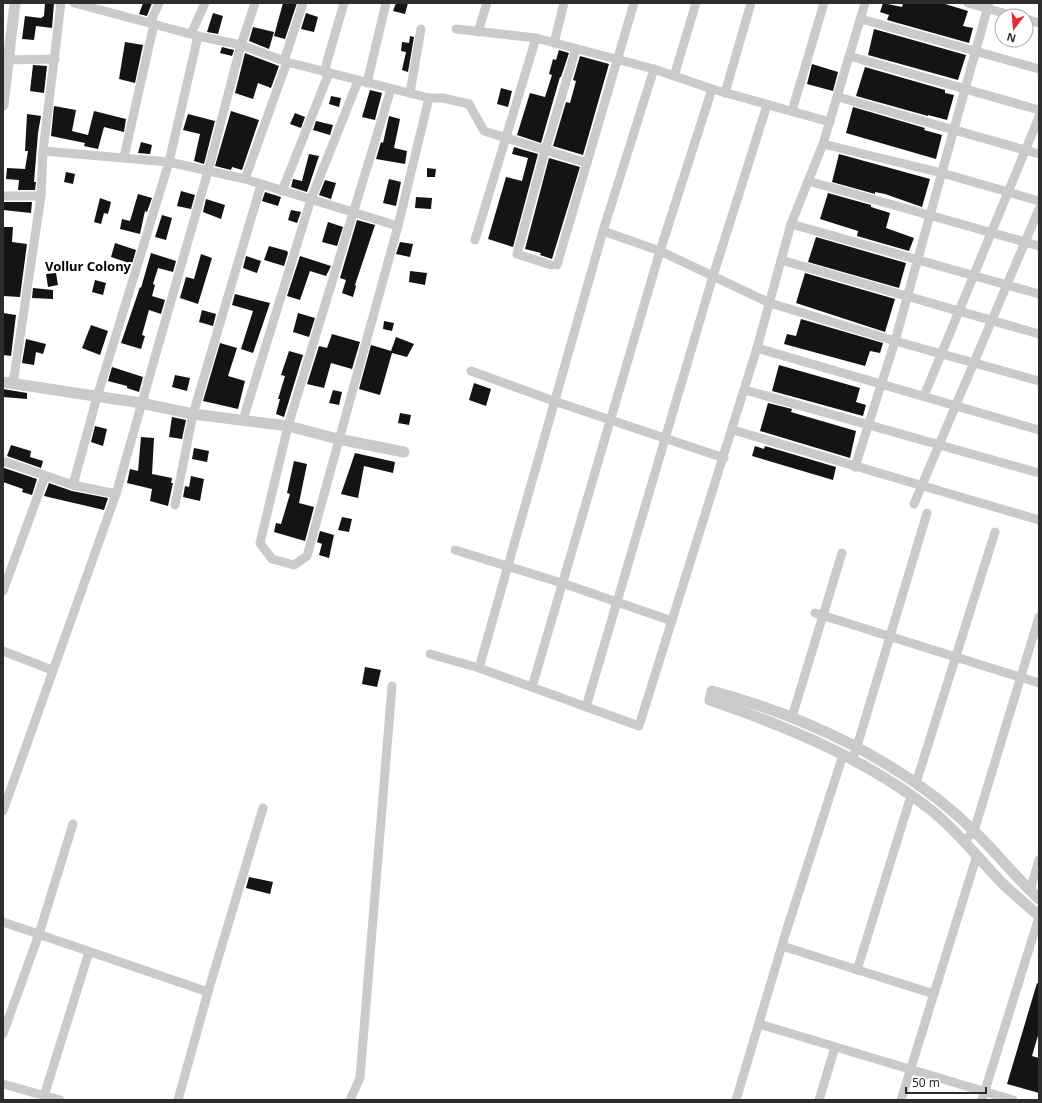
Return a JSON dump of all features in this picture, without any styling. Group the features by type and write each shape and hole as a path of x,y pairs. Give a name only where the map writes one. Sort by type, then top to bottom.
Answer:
{"street":[{"path":"3,105 6,60 15,3"},
{"path":"61,3 43,151 40,196 8,383 141,403 193,414 288,426 338,439 404,452"},
{"path":"74,3 194,35 241,45 286,61 362,82 429,98 443,98 468,104 484,131 506,140 587,163"},
{"path":"124,157 152,24 159,3"},
{"path":"73,485 97,397 169,162 194,35 205,3"},
{"path":"3,811 116,494 208,171 241,45 255,3"},
{"path":"244,179 286,61 303,3"},
{"path":"282,191 327,73 344,3"},
{"path":"243,420 311,199 362,82 386,3"},
{"path":"478,32 487,3"},
{"path":"554,43 564,3"},
{"path":"576,49 545,151 517,254 554,265 587,163 634,3"},
{"path":"674,76 696,3"},
{"path":"725,93 751,3"},
{"path":"792,111 824,3"},
{"path":"430,654 479,668 639,726 733,430 791,224 823,144 865,3"},
{"path":"854,467 908,297 989,6 968,3"},
{"path":"861,19 1039,69"},
{"path":"410,93 420,28"},
{"path":"456,29 536,38 654,69 725,93 830,122"},
{"path":"475,240 536,38"},
{"path":"849,56 1039,110"},
{"path":"6,60 55,59"},
{"path":"479,668 603,231 654,69"},
{"path":"391,88 288,426 260,543 272,559 294,565 307,556 338,439 398,226 429,98"},
{"path":"532,687 660,251 712,89"},
{"path":"838,97 1039,154"},
{"path":"586,707 713,276 767,105"},
{"path":"924,396 1039,117"},
{"path":"823,144 942,173 1039,201"},
{"path":"43,151 169,162 244,179 398,226"},
{"path":"808,181 1039,246"},
{"path":"175,506 193,414 261,185"},
{"path":"3,196 40,196"},
{"path":"914,504 1039,209"},
{"path":"791,224 1039,294"},
{"path":"603,231 660,251 770,303 895,341 1039,381"},
{"path":"781,260 1039,334"},
{"path":"757,348 1039,430"},
{"path":"471,371 554,401 724,458"},
{"path":"745,390 867,426 1039,473"},
{"path":"733,430 921,487 1039,520"},
{"path":"3,461 73,485 116,494"},
{"path":"3,591 45,476"},
{"path":"736,1100 782,946 848,758 857,748 927,513"},
{"path":"916,783 995,532"},
{"path":"455,550 562,583 672,621"},
{"path":"792,718 819,614 842,553"},
{"path":"819,614 1039,683"},
{"path":"964,841 974,831 1039,617"},
{"path":"3,651 52,670"},
{"path":"350,1100 360,1078 392,686"},
{"path":"984,1096 1039,917 1005,885 964,841 932,811 911,796 879,775 796,732 710,700 712,691 754,702 792,718 857,748 916,783 974,831 1039,899"},
{"path":"857,970 911,796"},
{"path":"178,1100 208,992 263,808"},
{"path":"3,1034 39,934 73,824"},
{"path":"901,1100 977,856"},
{"path":"1030,891 1039,860"},
{"path":"3,922 208,992"},
{"path":"782,946 934,994"},
{"path":"44,1096 89,952"},
{"path":"759,1024 910,1069 984,1096 1013,1100"},
{"path":"819,1100 835,1047"},
{"path":"3,1084 60,1100"}],"building":[{"path":"45,3 54,3 52,28 36,26 34,40 22,39 25,16 41,18 44,16"},
{"path":"143,3 152,3 147,16 139,14"},
{"path":"283,3 297,3 285,39 274,36"},
{"path":"396,3 408,3 405,14 393,11"},
{"path":"883,3 902,7 903,3 942,3 968,11 963,26 973,28 969,43 887,20 889,15 880,12"},
{"path":"213,13 223,16 218,34 207,32"},
{"path":"306,13 318,17 314,32 301,29"},
{"path":"253,27 274,32 269,49 249,41"},
{"path":"874,29 966,55 958,80 868,55"},
{"path":"410,36 414,37 408,72 402,70 406,52 401,51 402,42 409,43"},
{"path":"125,42 143,45 135,83 119,79"},
{"path":"222,47 234,50 232,56 220,53"},
{"path":"559,50 569,53 560,77 541,143 517,135 530,93 545,97 552,75 549,74 553,59 556,60"},
{"path":"245,53 279,66 271,88 258,83 253,99 235,93"},
{"path":"580,56 609,64 583,155 553,146 566,102 570,103 576,81 573,80"},
{"path":"812,64 838,72 833,91 807,84"},
{"path":"33,65 47,66 44,93 30,91"},
{"path":"865,67 945,90 945,93 954,95 947,120 856,96"},
{"path":"501,88 512,91 508,107 497,104"},
{"path":"370,90 382,93 375,120 362,117"},
{"path":"331,96 341,98 339,107 329,104"},
{"path":"54,106 76,110 72,131 88,135 94,111 126,119 124,132 104,127 98,149 84,146 85,143 51,136"},
{"path":"853,107 925,128 924,130 942,135 936,159 846,133"},
{"path":"231,111 259,120 242,170 232,167 231,170 215,166"},
{"path":"295,113 305,117 301,128 290,124"},
{"path":"27,114 41,116 34,182 36,182 35,190 18,190 19,180 6,179 7,168 25,169 28,151 25,151"},
{"path":"188,114 215,121 204,164 194,161 200,134 183,130"},
{"path":"389,116 400,119 394,148 407,151 405,164 376,159 381,142 383,143"},
{"path":"316,121 333,125 330,135 313,130"},
{"path":"141,142 152,145 150,154 138,153"},
{"path":"514,147 538,154 513,247 488,239 506,177 522,181 528,158 512,154"},
{"path":"309,154 319,156 307,192 291,187 293,179 302,181"},
{"path":"839,154 930,179 922,207 885,194 875,192 875,194 832,182"},
{"path":"549,158 580,167 552,259 540,255 541,253 525,249"},
{"path":"427,168 436,169 435,177 427,177"},
{"path":"66,172 75,174 73,184 64,182"},
{"path":"389,179 401,182 396,206 383,203"},
{"path":"325,180 336,183 331,199 319,195"},
{"path":"181,191 195,195 191,209 177,206"},
{"path":"265,192 281,197 278,206 262,201"},
{"path":"828,193 871,205 871,207 890,213 886,228 914,238 909,251 857,236 858,231 820,219"},
{"path":"138,194 152,198 147,212 145,211 140,234 120,229 122,219 130,221"},
{"path":"416,197 432,198 431,209 415,208"},
{"path":"100,198 111,202 108,214 104,213 101,224 94,222"},
{"path":"206,199 225,205 221,219 203,212"},
{"path":"4,202 32,202 31,213 3,210"},
{"path":"291,210 301,212 297,223 288,220"},
{"path":"162,215 172,218 166,240 155,237"},
{"path":"357,220 375,225 355,285 353,297 342,293 346,280 340,278"},
{"path":"328,222 343,227 337,246 322,242"},
{"path":"3,227 13,227 12,242 27,244 20,297 3,296"},
{"path":"816,237 906,263 899,288 808,262"},
{"path":"400,242 413,244 410,257 396,254"},
{"path":"115,243 136,250 132,264 111,257"},
{"path":"269,246 287,251 288,253 284,266 264,260"},
{"path":"151,253 176,261 173,272 158,268 153,284 155,285 152,296 165,300 161,314 149,310 142,335 145,336 141,349 121,343 140,287 141,288"},
{"path":"201,254 212,258 198,304 180,298 186,277 194,279"},
{"path":"246,256 261,261 257,273 243,268"},
{"path":"300,256 331,266 326,276 310,271 300,300 287,296"},
{"path":"410,271 427,273 425,285 409,282"},
{"path":"56,273 58,285 48,287 46,274"},
{"path":"805,273 895,299 885,332 796,303"},
{"path":"95,280 106,283 103,295 92,292"},
{"path":"33,288 53,290 53,299 32,298"},
{"path":"235,294 270,303 253,353 241,349 253,311 232,305"},
{"path":"202,310 216,314 213,326 199,322"},
{"path":"3,313 16,315 11,356 3,355"},
{"path":"298,313 315,318 309,337 293,332"},
{"path":"801,319 883,343 880,353 870,351 865,366 784,344 787,334 796,336"},
{"path":"384,321 394,323 392,331 383,329"},
{"path":"91,325 108,331 100,355 82,348"},
{"path":"332,334 360,342 352,369 331,363 324,388 307,384 319,346 327,348"},
{"path":"396,337 414,344 407,357 392,353 380,395 359,389 371,345 391,351"},
{"path":"26,339 46,344 43,354 36,352 34,365 22,363"},
{"path":"220,343 237,348 228,376 245,381 238,409 203,401"},
{"path":"289,351 303,355 284,417 276,414 280,399 278,399 285,376 281,375"},
{"path":"779,365 860,388 856,402 866,405 863,416 772,391"},
{"path":"112,367 143,377 139,392 127,388 127,386 108,381"},
{"path":"175,375 190,378 187,391 172,387"},
{"path":"474,383 491,389 486,406 469,400"},
{"path":"3,389 27,393 27,399 3,397"},
{"path":"333,390 342,392 339,405 329,403"},
{"path":"768,403 792,409 791,412 856,431 850,458 760,431"},
{"path":"400,413 411,415 409,425 398,423"},
{"path":"172,417 186,420 182,439 169,437"},
{"path":"95,426 107,429 103,446 91,442"},
{"path":"141,437 154,438 152,474 172,478 171,483 173,483 168,506 150,501 152,489 127,483 130,469 138,471"},
{"path":"11,445 31,451 30,457 43,461 41,468 7,456"},
{"path":"755,446 764,449 765,446 836,467 833,480 752,456"},
{"path":"194,448 209,451 207,462 192,459"},
{"path":"355,453 395,462 393,473 364,466 358,498 341,494"},
{"path":"294,461 307,464 299,503 314,507 305,541 274,532 276,523 281,524 290,494 287,493"},
{"path":"4,468 37,479 32,495 22,492 23,489 3,482"},
{"path":"191,476 204,479 200,501 183,497 185,486 189,487"},
{"path":"49,483 72,491 108,498 104,510 44,496"},
{"path":"342,517 352,519 349,532 338,530"},
{"path":"320,531 334,535 329,558 319,555 322,544 317,542"},
{"path":"365,667 381,670 377,687 362,684"},
{"path":"249,877 273,882 270,894 246,888"},
{"path":"1037,983 1039,984 1039,1032 1032,1056 1039,1058 1039,1093 1007,1084"}],"district":[{"name":"Vollur Colony","path":"88,266"}]}
